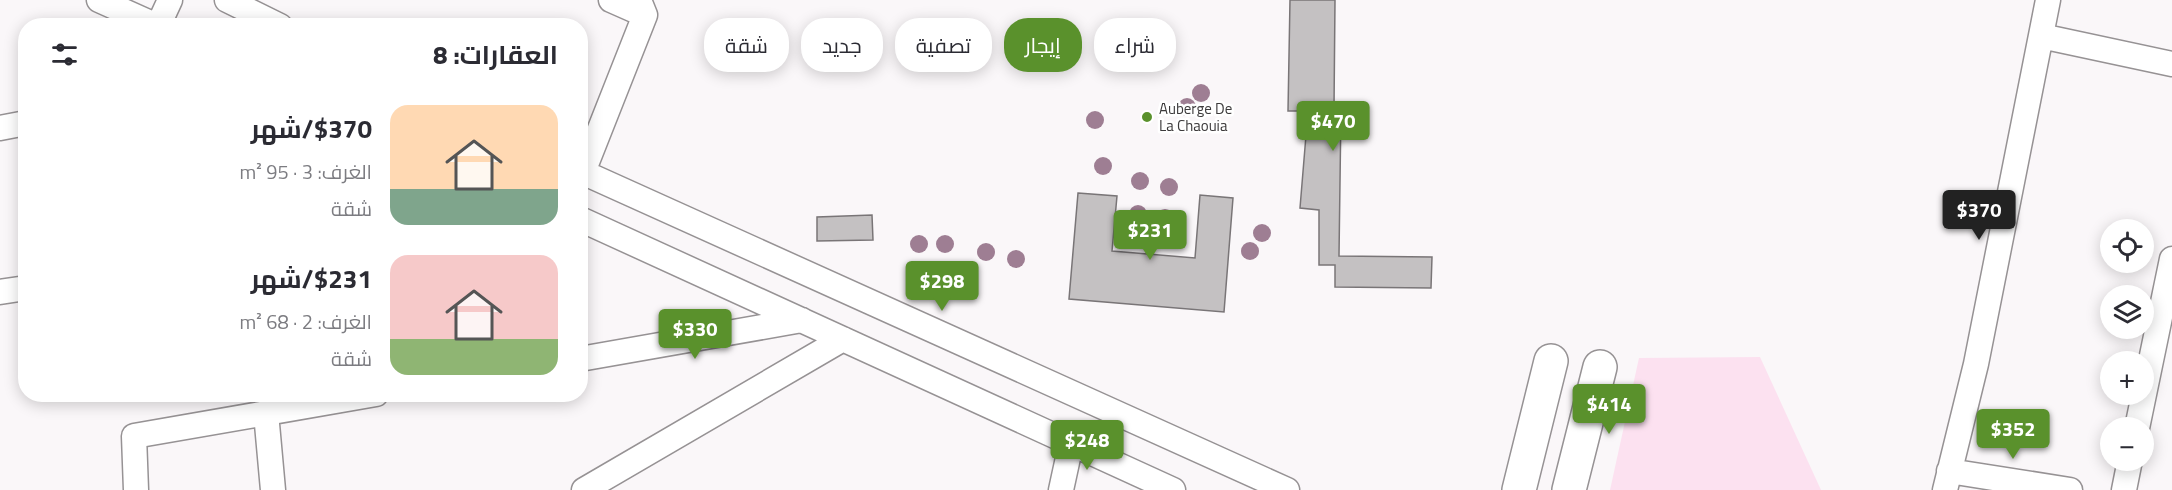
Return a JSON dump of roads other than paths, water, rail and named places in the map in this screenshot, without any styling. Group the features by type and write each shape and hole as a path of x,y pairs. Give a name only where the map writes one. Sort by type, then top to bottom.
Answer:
{"main road":[{"path":"1519,490 1551,361"},
{"path":"1569,490 1600,367"}],"street":[{"path":"99,0 139,18"},
{"path":"161,18 170,0"},
{"path":"227,0 264,18"},
{"path":"588,153 642,8 611,0"},
{"path":"2048,0 1976,364 1947,481 2070,490"},
{"path":"2041,36 2172,64"},
{"path":"0,129 18,125"},
{"path":"588,175 1235,479 1287,490"},
{"path":"588,223 1173,490"},
{"path":"2141,417 2162,354 2172,259"},
{"path":"0,292 18,289"},
{"path":"588,358 802,320"},
{"path":"584,490 843,339"},
{"path":"136,490 134,436 266,413 307,402"},
{"path":"266,413 273,490"},
{"path":"1061,490 1071,444"},
{"path":"2124,490 2128,471"}],"place":[{"name":"Auberge De La Chaouia","path":"1147,117"}]}
